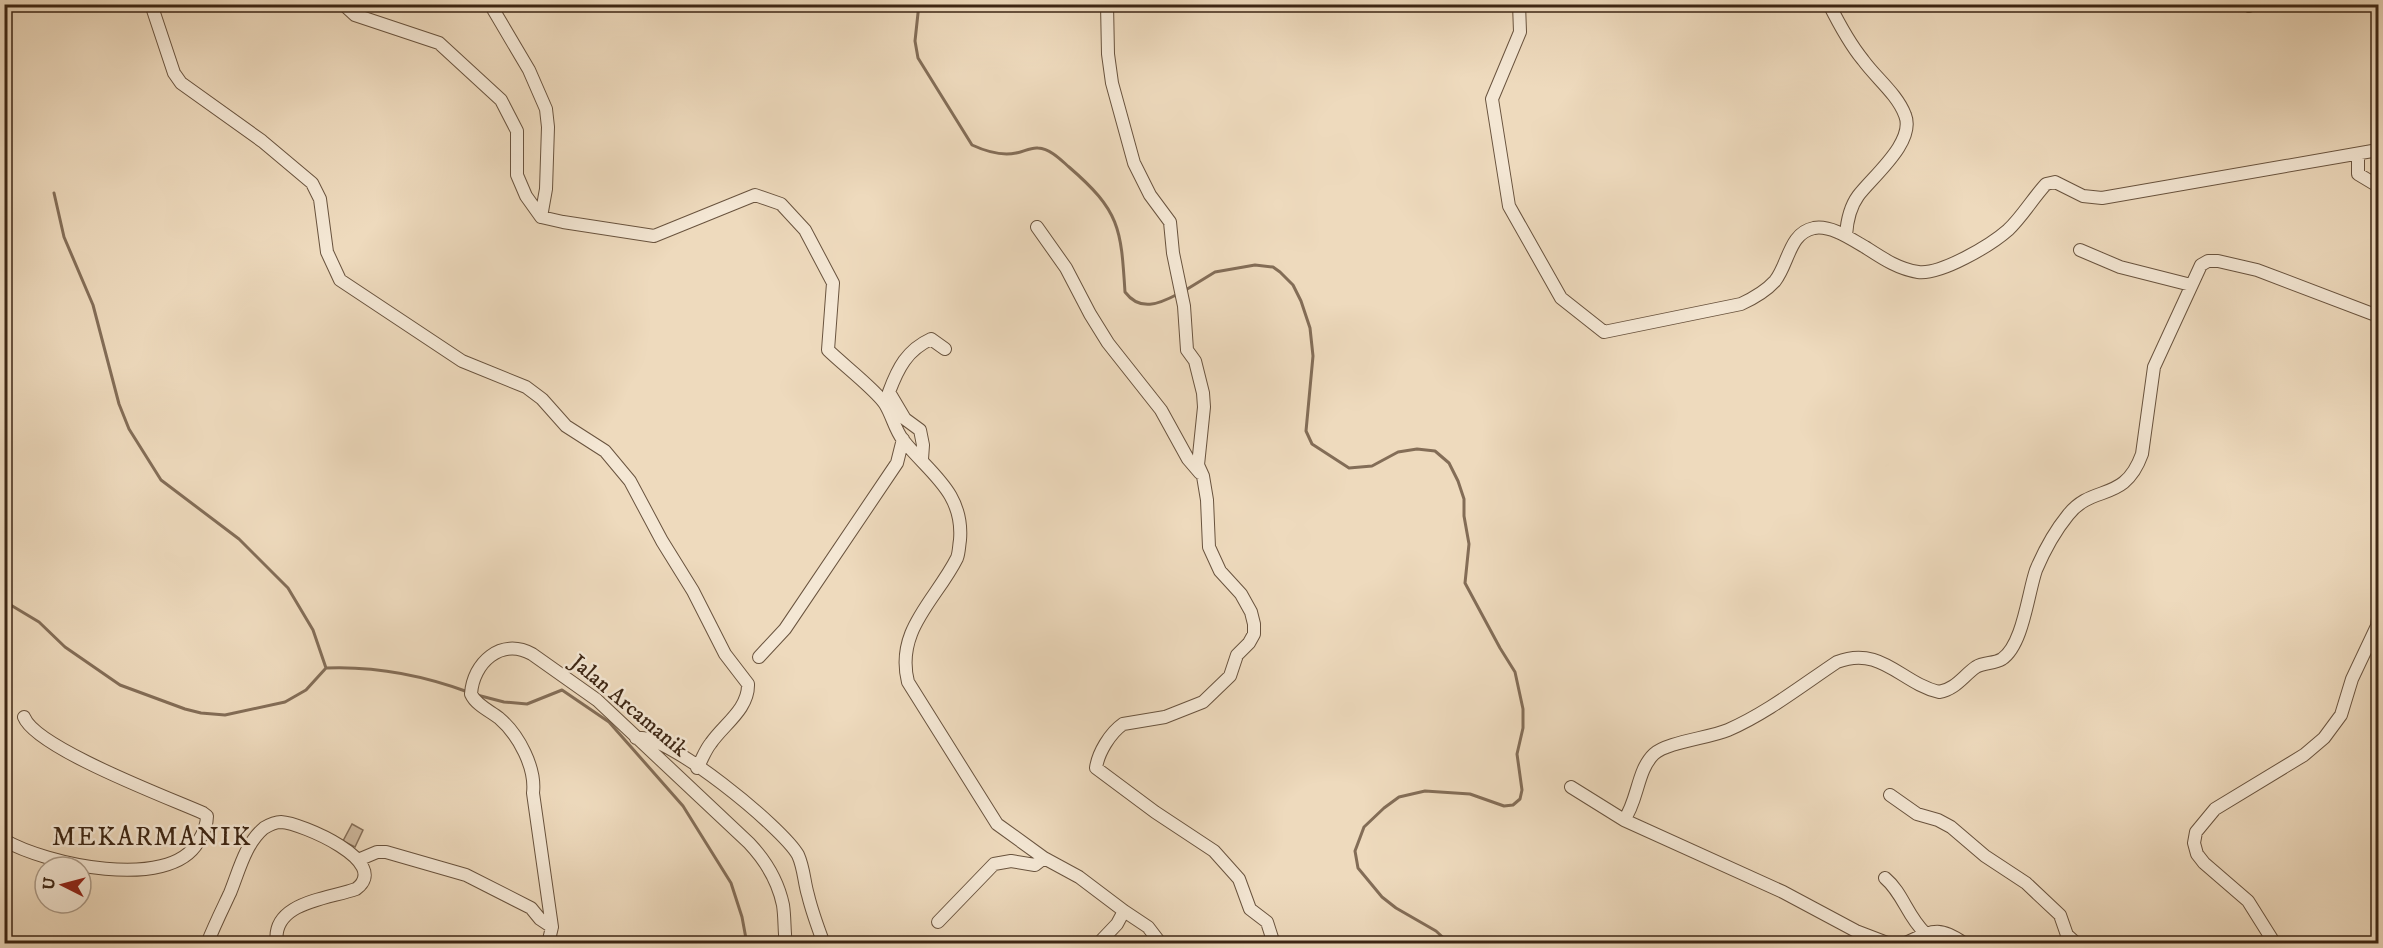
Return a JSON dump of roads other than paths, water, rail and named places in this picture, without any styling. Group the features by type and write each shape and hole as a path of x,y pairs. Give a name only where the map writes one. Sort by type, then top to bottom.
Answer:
{"street":[{"path":"151,4 174,73 181,84 262,141 301,172 317,190 327,252 340,280 462,361 526,387 543,399 566,426 605,451 630,481 662,541 693,591 725,654 748,684 747,695 728,724 711,742 698,768"},
{"path":"343,4 355,15 439,43 501,100 518,131 517,174 526,196 541,217 654,236 755,195 781,204 806,230 833,283 828,350 884,401 903,439 940,479 956,506 961,529 958,556 915,624 906,650 905,669 908,682 997,824 1044,858 1079,877 1148,927 1161,944"},
{"path":"490,4 528,70 546,109 548,127 546,189 541,217"},
{"path":"1107,4 1108,54 1112,83 1134,163 1150,195 1170,222 1173,253 1184,306 1187,350 1195,361 1204,400 1197,459 1203,476 1207,500 1209,547 1220,571 1242,594 1251,612 1254,634 1237,655 1230,676 1203,702 1166,717 1123,724 1107,742 1096,768 1145,805 1214,851 1239,879 1250,909 1267,922 1274,944"},
{"path":"1519,4 1520,32 1492,99 1509,206 1561,298 1604,332 1741,304 1759,295 1776,280 1803,231 1818,228 1846,235 1897,267 1921,273 1950,265 1982,249 2008,230 2046,184 2055,182 2083,196 2102,198 2379,150"},
{"path":"1829,4 1841,28 1863,60 1900,105 1906,117 1906,130 1895,154 1857,197 1850,212 1846,235"},
{"path":"2358,154 2358,174 2379,186"},
{"path":"1037,227 1066,268 1108,343 1161,410 1188,459 1203,476"},
{"path":"2080,250 2120,267 2191,285"},
{"path":"1624,820 1653,754 1664,747 1728,730 1762,713 1837,662 1861,657 1876,659 1939,692 1959,684 1977,667 2002,659 2015,642 2036,572 2045,551 2069,513 2084,500 2121,486 2137,468 2142,454 2154,367 2201,265 2208,261 2218,261 2290,281 2379,316"},
{"path":"922,459 923,445 920,430 905,419 890,392 897,370 911,351 931,339 945,349"},
{"path":"759,657 785,629 897,463 903,439"},
{"path":"2275,944 2248,901 2204,864 2197,854 2194,843 2196,832 2215,809 2304,755 2334,726 2341,715 2352,680 2379,618"},
{"name":"Jalan Arcamanik","path":"548,944 552,927 533,794 535,781 518,741 501,720 473,698 472,688 475,677 496,652 508,647 521,649 579,685 671,768 764,859 774,877 780,896 786,944"},
{"path":"4,840 28,851 82,866 109,870 142,868 167,864 189,854 200,840 207,820 207,816 203,813 92,764 47,741 26,722 24,717"},
{"path":"636,738 652,740 698,768 753,806 776,828 794,849 802,867 808,898 824,944"},
{"path":"1571,787 1624,820 1783,892 1856,931 1890,944"},
{"path":"1890,795 1917,814 1938,820 1951,827 1985,856 2026,883 2060,915 2067,935 2077,944"},
{"path":"207,944 246,854 265,828 274,823 288,824 345,848 358,860 363,876 360,886 350,891 299,906 288,912 277,931 277,944"},
{"path":"358,860 377,852 386,852 466,875 531,908 540,919 552,927"},
{"path":"938,922 993,864 1011,861 1035,865 1044,858"},
{"path":"1885,878 1895,887 1912,919 1925,933"},
{"path":"1098,944 1117,924 1124,911"},
{"path":"1903,944 1936,930 1945,932 1965,944"}],"waterway":[{"path":"919,4 915,41 918,58 972,145 1005,154 1038,148 1055,155 1099,196 1115,222 1122,252 1125,292 1143,304 1157,303 1178,294"},
{"path":"54,193 64,237 93,305 119,404 129,429 161,480 239,539 288,588 313,630 326,668"},
{"path":"1184,291 1215,272 1255,265 1273,267 1293,285 1310,328 1313,356 1306,431 1312,444 1349,468 1372,466 1398,452 1417,449 1435,451 1449,463 1458,481 1464,499 1464,516 1469,544 1465,583 1515,672 1523,709 1523,728 1517,754 1522,790 1520,799 1513,805 1504,806 1470,794 1425,791 1399,797 1364,827 1355,851 1358,868 1382,897 1396,908 1436,931 1450,944"},
{"path":"4,601 39,622 65,647 120,685 201,713 225,715 285,702 306,690 326,668 398,673 468,692"},
{"path":"477,695 504,702 527,704 562,690 609,722 683,806 731,883 742,917 747,944"}],"district":[{"name":"MEKARMANIK","path":"152,837"}]}
